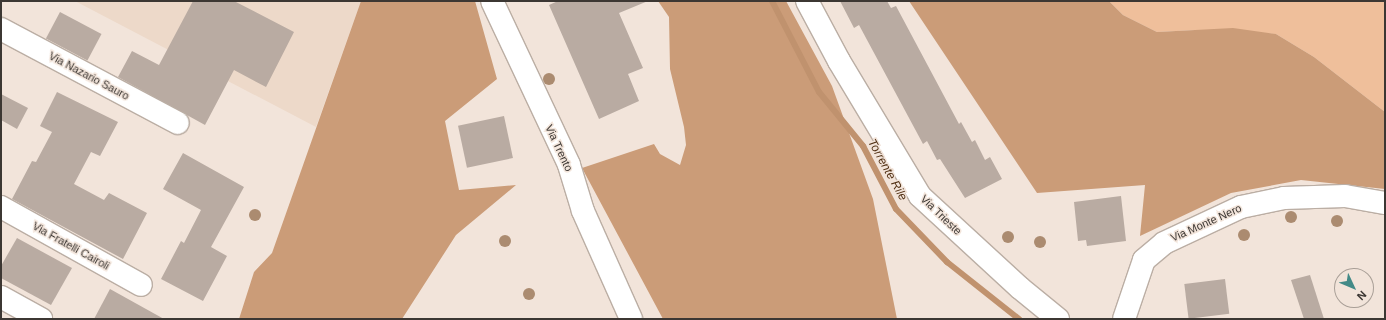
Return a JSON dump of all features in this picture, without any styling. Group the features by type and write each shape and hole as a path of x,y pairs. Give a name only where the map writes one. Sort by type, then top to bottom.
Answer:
{"street":[{"name":"Via Trento","path":"492,1 569,165 583,211 631,319"},
{"name":"Via Trieste","path":"807,1 839,61 920,196 1015,283 1058,319"},
{"name":"Via Nazario Sauro","path":"1,29 178,123"},
{"name":"Via Monte Nero","path":"1124,319 1144,260 1164,243 1241,207 1284,198 1345,196 1385,203"},
{"name":"Via Fratelli Cairoli","path":"1,207 141,285"},
{"path":"1,297 41,319"}],"shaded area":[{"path":"75,1 361,1 316,127"},
{"path":"361,1 475,1 497,79 445,121 459,190 516,185 456,235 402,319 239,319 254,272 272,253"},
{"path":"658,1 786,1 832,86 873,199 897,319 663,319 582,168 654,144 660,154 680,165 686,145 684,127 670,69 669,17"},
{"path":"909,1 1109,1 1123,15 1157,32 1233,28 1276,34 1314,57 1385,112 1385,189 1301,180 1231,193 1140,236 1145,185 1037,193"},
{"path":"1109,1 1385,1 1385,112 1314,57 1276,34 1196,30 1157,32 1123,15"}],"building":[{"path":"193,1 234,1 294,32 266,87 234,70 205,125 118,77 132,51 159,65"},
{"path":"558,1 648,1 619,13 643,68 628,74 639,101 599,119 549,5"},
{"path":"840,1 887,1 891,8 896,6 959,124 961,122 972,142 975,140 985,160 990,157 1002,179 965,198 940,159 937,160 927,141 923,144 859,25 854,28"},
{"path":"60,12 101,34 87,61 46,38"},
{"path":"57,92 118,122 100,156 91,152 74,184 104,200 109,193 147,213 123,259 12,199 32,161 36,162 52,132 40,126"},
{"path":"1,94 28,108 17,129 1,120"},
{"path":"504,116 513,158 467,168 458,126"},
{"path":"183,153 244,187 211,247 227,256 203,301 161,279 181,241 184,243 201,210 163,189"},
{"path":"1121,196 1126,241 1087,246 1086,240 1078,241 1074,202"},
{"path":"17,238 72,268 51,305 1,278 1,266"},
{"path":"1310,275 1324,319 1304,319 1291,280"},
{"path":"1225,279 1229,314 1189,319 1184,284"},
{"path":"110,289 164,319 94,319"}],"waterway":[{"name":"Torrente Rile","path":"772,1 819,92 863,146 896,209 947,262 1019,319"}]}
